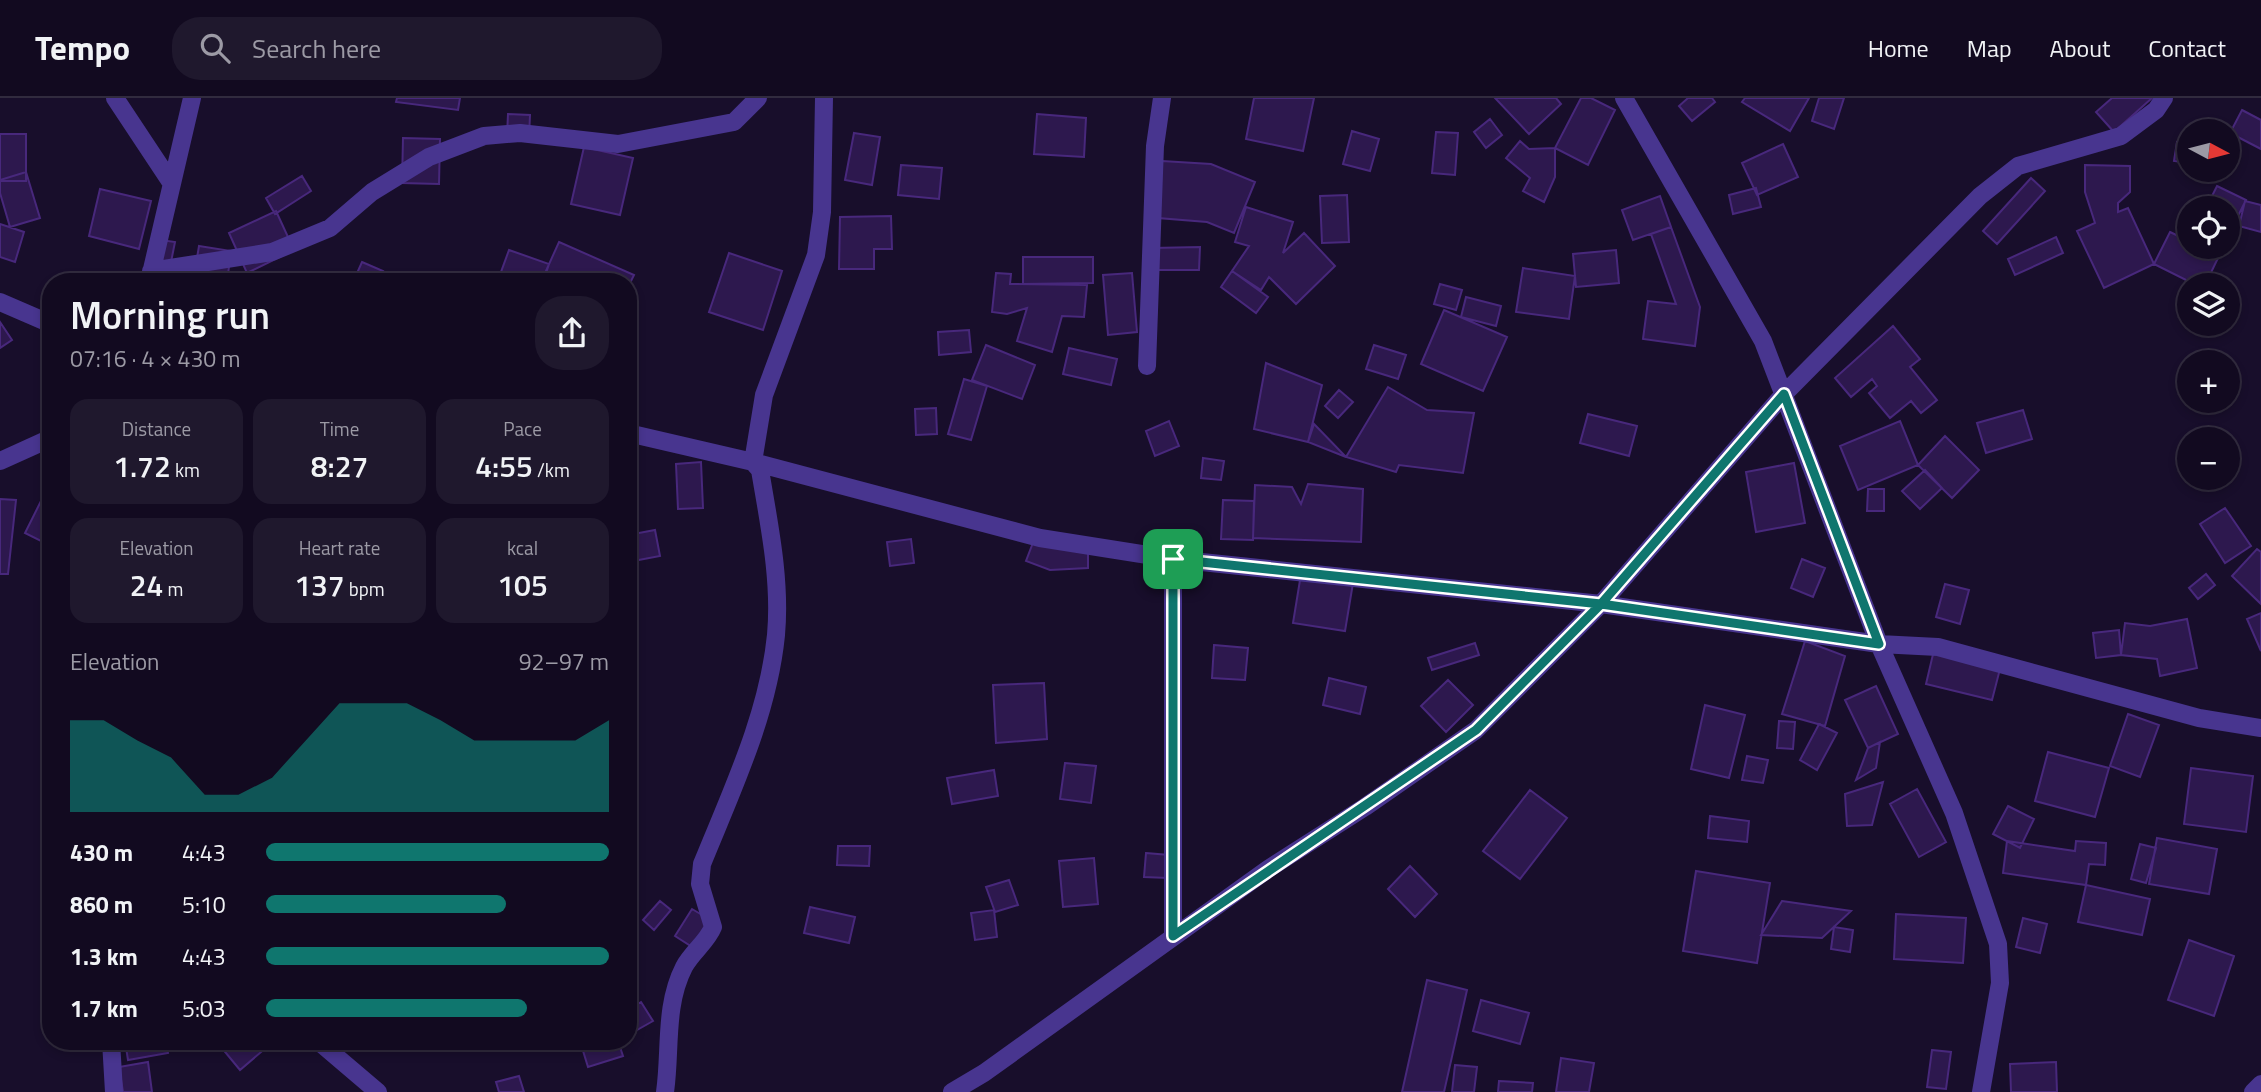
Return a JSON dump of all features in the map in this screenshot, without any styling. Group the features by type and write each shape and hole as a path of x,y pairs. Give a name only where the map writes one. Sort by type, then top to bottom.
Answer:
{"street":[{"path":"115,98 170,181"},
{"path":"151,273 170,181 192,98"},
{"path":"165,273 272,252 330,228 372,192 429,157 484,136 520,133 618,144 734,122 758,98"},
{"path":"753,462 764,396 816,255 822,212 824,98"},
{"path":"1147,366 1156,146 1162,98"},
{"path":"1624,98 1763,341 1879,644 1954,813 1998,944 2000,983 1980,1092"},
{"path":"952,1092 984,1073 1173,936 1476,730 1601,604 1784,394 1980,196 2018,166 2121,136 2156,110 2164,98"},
{"path":"0,302 42,320"},
{"path":"637,435 753,462 1040,538 1173,559 1601,604 1879,644 1938,647 2199,718 2261,728"},
{"path":"0,461 42,442"},
{"path":"665,1092 669,1065 668,1024 676,991 684,967 713,927 700,884 702,864 762,709 776,635 777,591 772,540 760,470 753,462"},
{"path":"1173,559 1173,936"},
{"path":"112,1050 114,1092"},
{"path":"329,1050 378,1092"},
{"path":"2253,1092 2261,1084"}],"building":[{"path":"397,98 460,98 458,110 396,102"},
{"path":"1254,98 1314,98 1303,151 1246,139"},
{"path":"1495,98 1556,98 1561,104 1529,134"},
{"path":"1581,98 1591,98 1615,110 1588,165 1555,148"},
{"path":"1688,98 1712,98 1715,102 1692,121 1679,106"},
{"path":"1745,98 1809,98 1790,131 1742,102"},
{"path":"1819,98 1844,98 1834,129 1812,121"},
{"path":"2112,98 2152,98 2114,132 2096,112"},
{"path":"2242,110 2261,120 2261,149 2240,138 2240,119 2237,119"},
{"path":"508,114 530,115 529,137 507,136"},
{"path":"1037,114 1086,118 1084,157 1034,154"},
{"path":"1490,119 1502,135 1486,148 1474,132"},
{"path":"1352,131 1379,139 1370,171 1343,164"},
{"path":"1436,132 1458,133 1455,175 1432,173"},
{"path":"854,133 880,137 872,185 845,180"},
{"path":"0,134 26,134 26,181 0,181"},
{"path":"403,138 440,139 439,184 402,183"},
{"path":"1520,141 1529,149 1555,148 1555,177 1544,202 1523,191 1530,178 1506,158"},
{"path":"1783,144 1798,177 1757,195 1742,163"},
{"path":"584,147 633,158 620,215 571,204"},
{"path":"1162,161 1211,164 1255,182 1234,233 1207,222 1158,218"},
{"path":"901,165 942,168 939,199 898,195"},
{"path":"2085,165 2130,166 2130,192 2118,203 2118,212 2128,208 2154,264 2104,288 2077,231 2095,223 2085,192"},
{"path":"26,172 40,218 10,227 0,193 0,180"},
{"path":"302,176 311,191 275,214 266,198"},
{"path":"2031,178 2045,191 1997,244 1983,231"},
{"path":"2217,186 2238,196 2212,196"},
{"path":"1756,188 1761,207 1733,214 1729,195"},
{"path":"100,189 151,201 139,249 89,236"},
{"path":"1347,195 1349,242 1322,243 1320,196"},
{"path":"1660,196 1671,227 1633,240 1622,210"},
{"path":"2240,197 2246,200 2240,212"},
{"path":"2245,201 2261,205 2261,232 2240,226"},
{"path":"1246,207 1293,222 1283,253 1304,233 1335,266 1296,304 1269,277 1261,290 1232,271 1249,246 1235,242"},
{"path":"276,211 294,250 247,273 229,233"},
{"path":"891,216 892,249 874,249 874,269 839,269 840,217"},
{"path":"0,224 24,232 15,262 0,257"},
{"path":"1671,227 1700,307 1695,346 1643,339 1648,301 1676,304 1651,234"},
{"path":"2170,232 2177,235 2177,259 2218,259 2211,273 2177,273 2177,276 2154,264"},
{"path":"2056,237 2063,253 2015,275 2008,259"},
{"path":"154,239 175,242 169,273 148,273"},
{"path":"559,242 629,273 545,273"},
{"path":"199,246 231,251 228,273 194,273"},
{"path":"1200,247 1199,270 1152,270 1152,248"},
{"path":"509,250 549,264 546,273 501,272"},
{"path":"1616,250 1619,283 1576,287 1573,254"},
{"path":"729,253 782,271 763,330 709,312"},
{"path":"1023,257 1093,257 1093,283 1023,284"},
{"path":"362,262 383,271 382,273 357,273"},
{"path":"1523,268 1575,276 1569,319 1516,312"},
{"path":"1232,271 1268,297 1256,313 1221,287"},
{"path":"996,273 1011,274 1010,284 1087,285 1084,317 1062,316 1052,352 1017,341 1027,308 1007,314 992,312"},
{"path":"1132,273 1137,332 1108,335 1103,275"},
{"path":"1440,284 1462,290 1456,310 1434,304"},
{"path":"1466,297 1501,306 1496,326 1461,317"},
{"path":"1444,310 1507,337 1483,391 1421,364"},
{"path":"0,322 12,340 0,348"},
{"path":"1893,326 1920,359 1910,367 1937,400 1921,413 1911,401 1890,418 1869,393 1877,386 1872,379 1851,397 1835,378"},
{"path":"969,330 971,352 939,355 938,332"},
{"path":"986,345 1035,365 1022,399 972,380"},
{"path":"1374,345 1406,355 1398,379 1366,369"},
{"path":"1069,348 1117,359 1111,385 1063,374"},
{"path":"1266,363 1322,385 1308,442 1254,429"},
{"path":"964,379 987,386 971,440 948,434"},
{"path":"1388,387 1427,410 1474,413 1463,473 1399,465 1396,472 1346,457"},
{"path":"1339,390 1353,402 1338,418 1325,406"},
{"path":"936,408 937,434 916,435 915,409"},
{"path":"2023,410 2032,439 1986,453 1977,423"},
{"path":"1588,414 1637,426 1629,456 1580,443"},
{"path":"1169,421 1179,446 1155,456 1146,431"},
{"path":"1900,421 1918,465 1858,490 1840,446"},
{"path":"1314,424 1346,457 1308,442"},
{"path":"1945,436 1979,470 1952,498 1918,465"},
{"path":"1203,458 1224,461 1221,480 1201,478"},
{"path":"701,462 703,508 678,509 676,464"},
{"path":"1794,463 1805,523 1756,532 1746,472"},
{"path":"1925,470 1942,488 1920,509 1902,491"},
{"path":"1308,484 1363,489 1361,542 1253,538 1255,485 1292,487 1301,504"},
{"path":"1868,489 1884,489 1884,511 1867,511"},
{"path":"0,499 16,500 8,574 0,574"},
{"path":"42,499 42,542 25,533"},
{"path":"1223,500 1254,501 1253,540 1221,539"},
{"path":"2225,508 2251,546 2225,563 2200,524"},
{"path":"655,530 660,556 637,560 637,533"},
{"path":"911,539 914,563 890,566 887,542"},
{"path":"1034,540 1088,548 1088,568 1050,570 1026,561"},
{"path":"2257,549 2261,552 2261,604 2232,576"},
{"path":"1802,559 1825,568 1813,597 1791,588"},
{"path":"1301,574 1353,583 1345,631 1293,623"},
{"path":"2206,574 2215,585 2198,599 2189,588"},
{"path":"1945,584 1969,590 1960,624 1936,617"},
{"path":"2261,613 2261,651 2247,619"},
{"path":"2187,619 2197,668 2160,676 2157,659 2121,655 2125,623 2150,626"},
{"path":"2119,630 2121,655 2096,658 2093,633"},
{"path":"1805,641 1845,656 1825,726 1782,714"},
{"path":"1475,643 1479,655 1432,670 1428,658"},
{"path":"1214,645 1248,648 1245,680 1212,678"},
{"path":"1934,650 2001,665 1992,700 1926,684"},
{"path":"1329,678 1366,687 1360,714 1323,705"},
{"path":"1448,680 1473,705 1446,732 1421,706"},
{"path":"1044,683 1047,739 996,743 993,685"},
{"path":"1876,686 1898,734 1868,748 1845,700"},
{"path":"1705,705 1745,715 1729,778 1691,769"},
{"path":"2128,714 2159,725 2140,777 2110,766"},
{"path":"1779,721 1795,722 1793,749 1777,748"},
{"path":"1819,724 1837,733 1817,770 1800,760"},
{"path":"1880,742 1876,768 1856,780 1868,748"},
{"path":"2048,752 2109,768 2095,817 2035,801"},
{"path":"1747,756 1768,760 1763,783 1742,780"},
{"path":"1065,763 1096,766 1091,803 1060,799"},
{"path":"2191,768 2253,776 2246,832 2184,824"},
{"path":"994,770 998,796 952,804 947,778"},
{"path":"1883,782 1872,825 1847,826 1845,794"},
{"path":"1917,789 1946,842 1919,857 1890,804"},
{"path":"1530,790 1567,818 1520,879 1483,851"},
{"path":"2008,806 2034,819 2020,848 1993,834"},
{"path":"1710,816 1749,821 1747,842 1708,838"},
{"path":"2157,838 2217,849 2209,894 2149,884"},
{"path":"2007,841 2075,851 2076,841 2106,843 2105,865 2089,864 2086,885 2003,873"},
{"path":"2140,844 2156,848 2146,883 2131,879"},
{"path":"838,846 870,846 869,866 837,865"},
{"path":"1146,853 1169,855 1168,878 1144,877"},
{"path":"1094,858 1098,904 1063,907 1059,861"},
{"path":"1410,866 1437,894 1415,917 1388,889"},
{"path":"1696,871 1770,883 1757,963 1683,951"},
{"path":"1009,880 1018,905 995,912 986,887"},
{"path":"2086,885 2150,899 2142,935 2078,922"},
{"path":"660,901 671,910 654,930 643,920"},
{"path":"1782,901 1851,911 1822,938 1761,935"},
{"path":"810,907 855,917 849,943 804,933"},
{"path":"692,909 714,922 697,950 675,936"},
{"path":"994,910 997,937 975,940 971,913"},
{"path":"1896,914 1966,918 1963,963 1894,959"},
{"path":"2023,918 2047,924 2040,953 2016,947"},
{"path":"1834,927 1853,930 1850,952 1831,949"},
{"path":"2189,940 2234,956 2214,1016 2168,1000"},
{"path":"1427,980 1467,990 1444,1092 1402,1092"},
{"path":"1481,1000 1529,1013 1520,1044 1473,1031"},
{"path":"641,1002 653,1021 637,1030 637,1004"},
{"path":"126,1050 168,1050 168,1053 128,1060"},
{"path":"223,1050 263,1050 240,1070"},
{"path":"583,1050 621,1050 623,1056 588,1067"},
{"path":"1932,1050 1951,1052 1946,1089 1927,1087"},
{"path":"1561,1058 1594,1063 1589,1092 1556,1092"},
{"path":"148,1062 152,1092 123,1092 119,1067"},
{"path":"2056,1062 2057,1092 2011,1092 2010,1064"},
{"path":"1455,1065 1477,1067 1474,1092 1452,1092"},
{"path":"519,1076 524,1092 499,1092 496,1082"},
{"path":"1499,1081 1533,1083 1532,1092 1498,1092"}],"route":[{"path":"1173,559 1173,936 1476,730 1601,604 1879,644 1784,394 1601,604 1173,559"}]}
